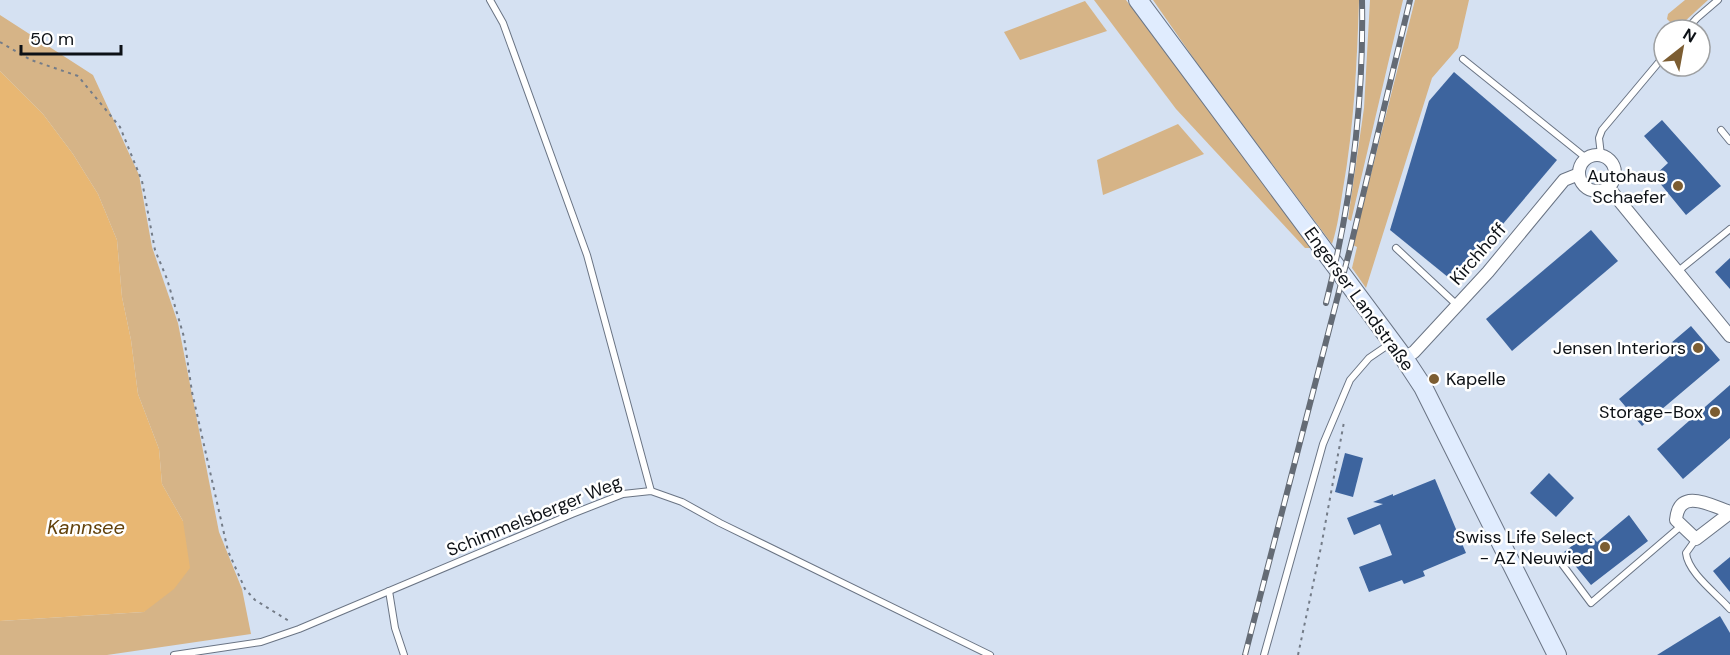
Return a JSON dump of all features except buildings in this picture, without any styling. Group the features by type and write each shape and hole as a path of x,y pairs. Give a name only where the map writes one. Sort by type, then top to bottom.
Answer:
{"main road":[{"name":"Engerser Landstraße","path":"1138,0 1404,358 1423,387 1557,655"}],"street":[{"path":"1601,155 1613,165 1614,179 1608,187 1602,190 1590,190 1581,183 1579,167 1586,158 1601,155"},
{"name":"Kirchhoff","path":"1404,358 1414,352 1488,272 1563,180 1579,174"},
{"path":"1608,187 1676,273 1730,336"},
{"path":"1694,499 1730,512 1696,539 1676,520 1677,509 1683,503 1694,499"}],"lane":[{"path":"490,0 503,23 587,255 651,491"},
{"path":"1697,18 1718,0"},
{"path":"1463,60 1586,158"},
{"path":"1601,155 1599,138 1602,130 1652,70"},
{"path":"1721,130 1730,141"},
{"path":"1676,273 1730,229"},
{"path":"1396,248 1457,304"},
{"path":"1264,655 1323,444 1350,380 1369,358 1392,343"},
{"name":"Schimmelsberger Weg","path":"174,655 261,642 298,629 623,494 651,491 682,502 720,523 990,655"},
{"path":"1562,564 1591,603 1681,526"},
{"path":"1696,539 1686,553 1687,560 1695,572 1730,609"},
{"path":"389,591 395,628 404,655"}],"path":[{"path":"0,42 31,60 78,76 120,127 142,181 155,250 184,337 192,392 228,551 245,589 255,600 283,616 298,629"},
{"path":"1298,655 1344,421"}],"shaded area":[{"path":"1094,0 1126,0 1311,248 1305,248 1176,109"},
{"path":"1153,0 1359,0 1350,142 1339,216 1332,244 1201,69"},
{"path":"1370,0 1403,0 1351,221 1348,219 1364,108"},
{"path":"1415,0 1469,0 1458,48 1432,78 1366,288 1352,268 1357,247 1353,245"},
{"path":"1685,0 1708,0 1688,18 1667,18 1668,14"},
{"path":"1085,1 1107,31 1020,60 1004,32"},
{"path":"0,15 93,75 139,175 152,247 178,323 219,532 242,589 251,634 107,655 0,655 0,621 144,612 183,521 162,484 159,449 138,394 131,340 122,297 117,240 98,194 73,154 43,114 0,71"},
{"path":"1178,124 1204,154 1103,195 1097,160"}],"water":[{"name":"Kannsee","path":"0,71 43,114 73,154 98,194 117,240 122,297 131,340 138,394 159,449 162,484 183,521 190,568 174,589 144,612 0,621"}],"railway":[{"path":"1326,303 1335,266 1354,153 1361,76 1362,0"},
{"path":"1245,655 1351,245 1410,0"}],"place":[{"name":"Autohaus Schaefer","path":"1678,186"},
{"name":"Jensen Interiors","path":"1698,348"},
{"name":"Kapelle","path":"1434,379"},
{"name":"Storage-Box","path":"1715,412"},
{"name":"Swiss Life Select - AZ Neuwied","path":"1605,547"}]}
